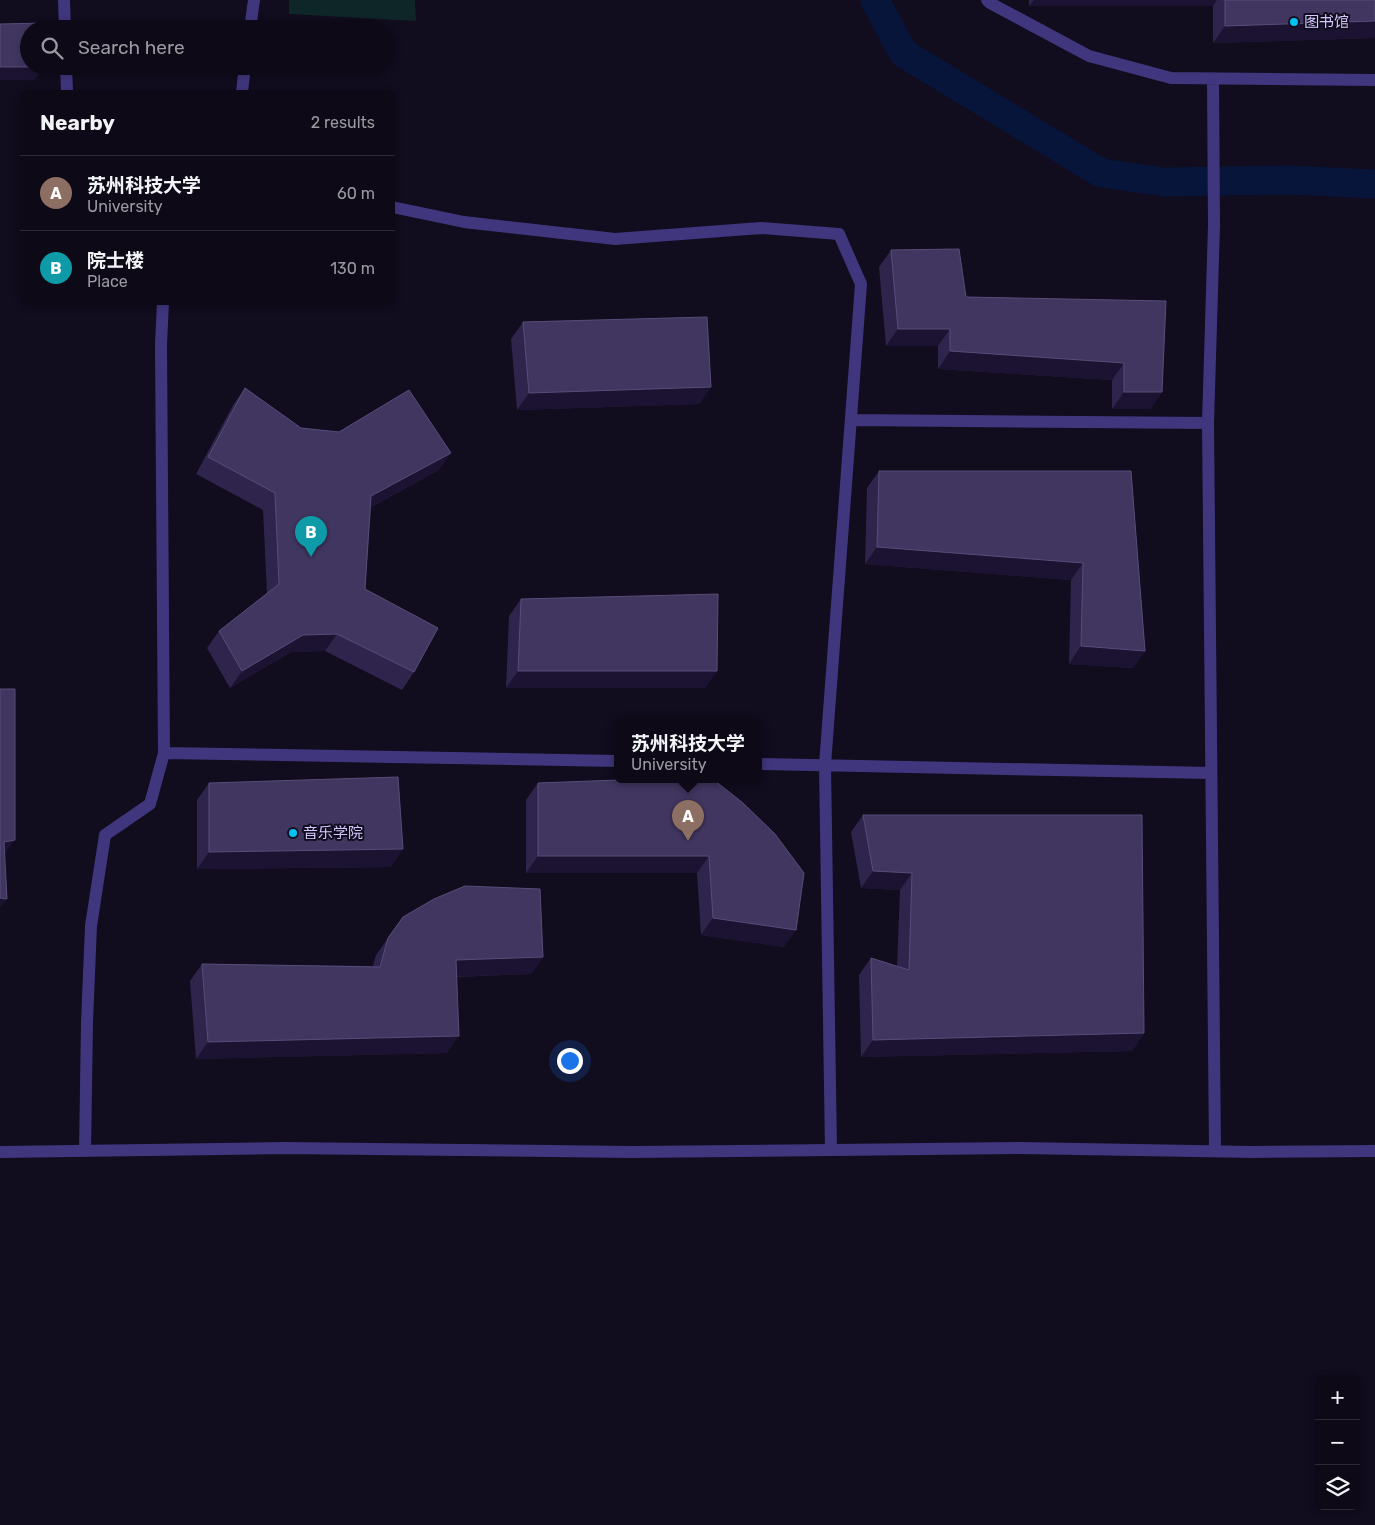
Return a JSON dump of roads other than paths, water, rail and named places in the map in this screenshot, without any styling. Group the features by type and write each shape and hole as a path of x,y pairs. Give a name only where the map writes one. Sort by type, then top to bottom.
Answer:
{"street":[{"path":"64,0 65,20"},
{"path":"251,20 254,0"},
{"path":"987,0 1089,56 1171,78 1375,80"},
{"path":"67,75 68,90"},
{"path":"242,90 244,75"},
{"path":"1214,79 1214,225 1208,423 1215,1151"},
{"path":"395,208 464,222 615,239 761,228 839,234 861,284 825,765 832,1150"},
{"path":"85,1151 86,1031 91,926 105,836 150,804 164,753 161,345 163,305"},
{"path":"851,420 1208,423"},
{"path":"164,753 614,761"},
{"path":"762,764 1212,773"},
{"path":"0,1152 283,1148 632,1152 1022,1148 1375,1151"}],"waterway":[{"path":"875,0 903,53 1101,173 1164,182 1289,180 1375,184"}],"place":[{"name":"图书馆","path":"1294,22"},
{"name":"院士楼","path":"311,557"},
{"name":"音乐学院","path":"293,833"},
{"name":"苏州科技大学","path":"688,841"}]}
